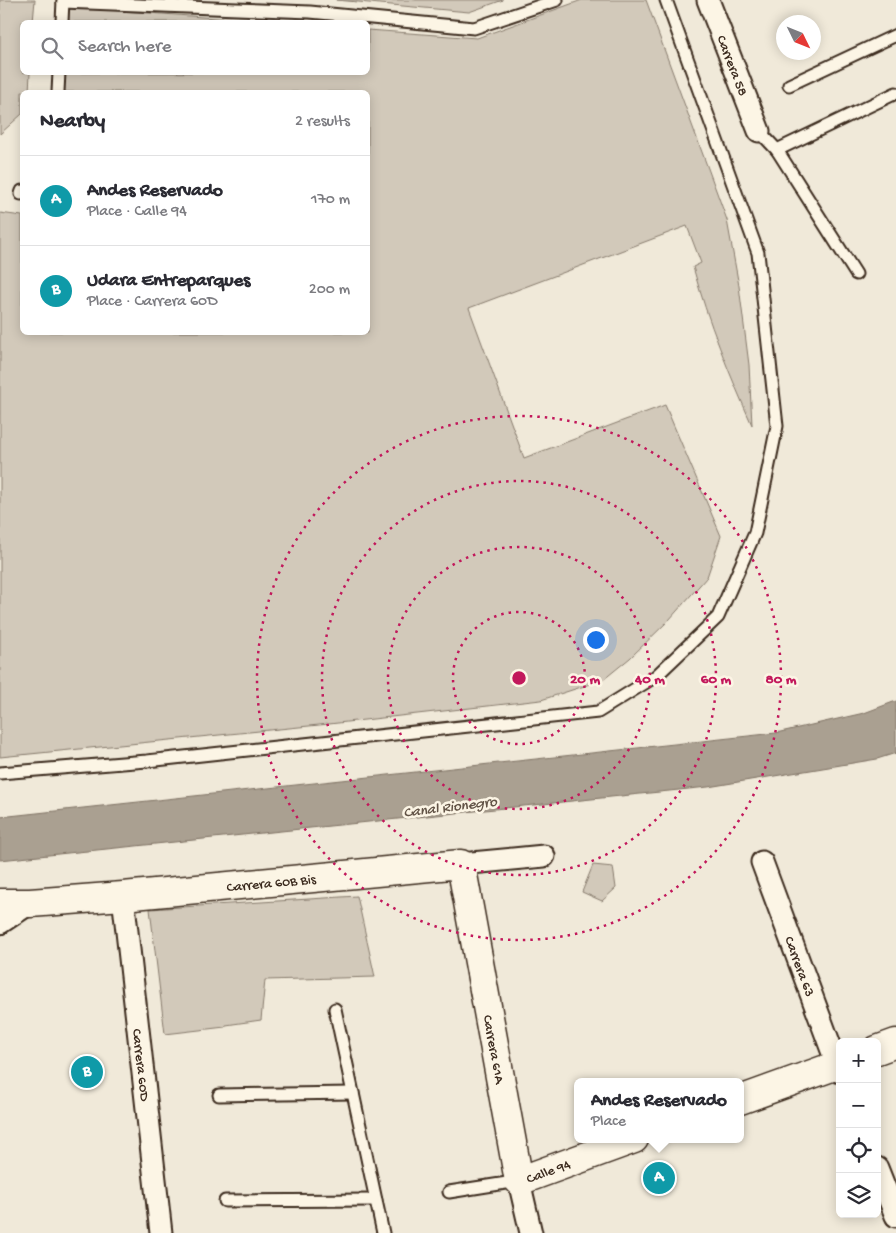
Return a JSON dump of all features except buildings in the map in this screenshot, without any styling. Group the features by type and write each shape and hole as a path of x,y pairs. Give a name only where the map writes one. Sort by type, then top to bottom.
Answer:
{"street":[{"name":"Carrera 58","path":"708,0 759,131"},
{"name":"Carrera 60B Bis","path":"0,903 30,903 123,896 544,856"},
{"name":"Carrera 63","path":"762,862 836,1059"},
{"name":"Carrera 61A","path":"461,864 519,1181 531,1233"},
{"name":"Carrera 60D","path":"123,896 161,1233"},
{"path":"0,923 30,903"},
{"path":"881,1049 896,1043"},
{"path":"744,1099 836,1068"},
{"name":"Calle 94","path":"519,1181 623,1143"},
{"path":"879,1173 896,1216"}],"lane":[{"path":"62,20 63,1 310,6 474,28 557,0"},
{"path":"0,773 146,761 598,712 656,676 718,617 755,533 777,426 758,253 666,0"},
{"path":"789,85 896,35"},
{"path":"58,90 59,75"},
{"path":"778,150 896,93"},
{"path":"759,131 778,150 856,274"},
{"path":"335,1009 383,1233"},
{"path":"220,1095 353,1093"},
{"path":"449,1192 519,1181"},
{"path":"225,1201 376,1200"}],"shaded area":[{"path":"0,0 35,0 33,20 20,20 20,75 30,75 29,90 20,90 20,116 0,134"},
{"path":"336,0 503,0 469,12"},
{"path":"582,0 646,0 727,220 739,286 749,365 752,425 727,367 705,308 693,267 701,263 687,226 469,308 524,458 665,405 721,536 707,577 669,620 630,658 603,680 541,700 329,724 0,757 0,213 20,216 20,335 370,335 370,90 64,90 65,75 370,75 370,30 477,38"},
{"path":"68,7 243,20 68,20"},
{"path":"593,865 613,867 616,888 602,901 582,892"},
{"path":"357,896 375,977 265,980 261,1020 226,1025 225,1027 165,1034 150,909"}],"water":[{"name":"Canal Rionegro","path":"896,701 896,753 877,759 708,787 0,860 0,817 776,733 864,713"}],"place":[{"name":"Udara Entreparques","path":"87,1072"},
{"name":"Andes Reservado","path":"659,1178"}]}
